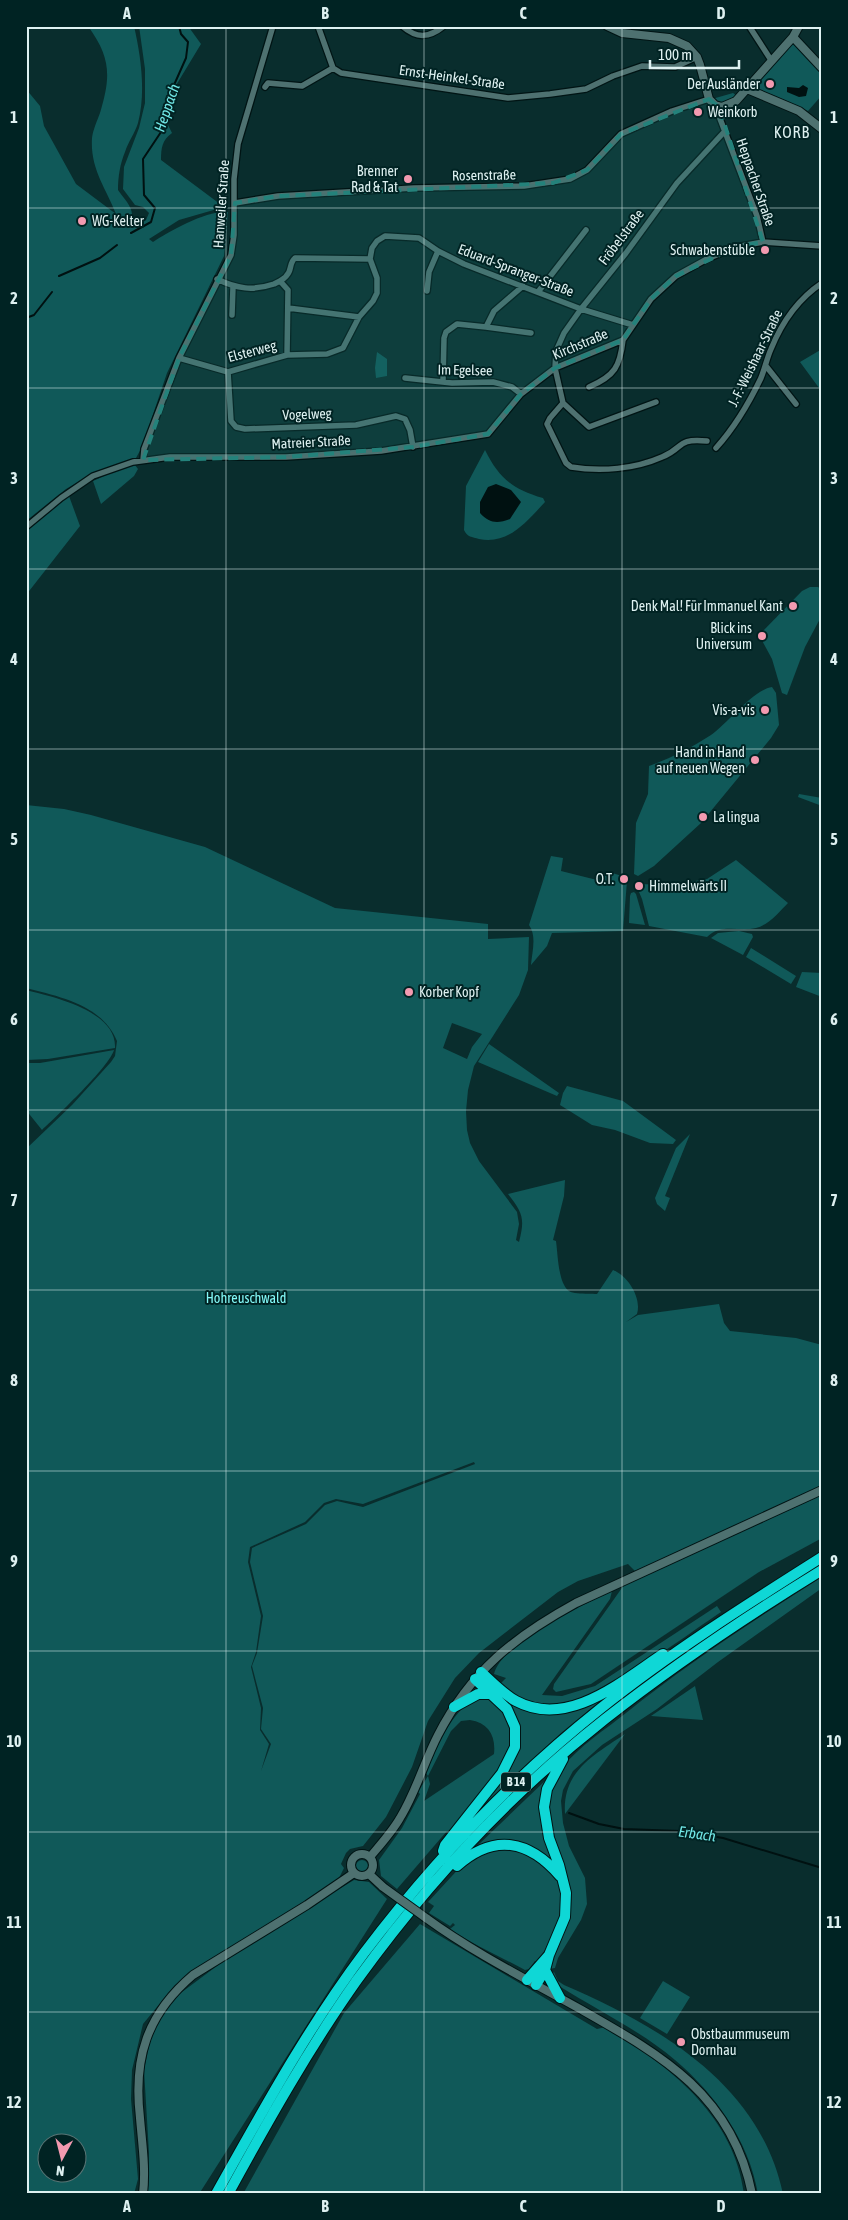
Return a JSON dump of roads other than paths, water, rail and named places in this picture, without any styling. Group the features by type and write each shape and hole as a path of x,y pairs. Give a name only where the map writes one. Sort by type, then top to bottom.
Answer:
{"highway":[{"name":"B 14","path":"216,2194 294,2056 364,1953 438,1864 497,1800 557,1745 602,1708 683,1647 822,1557"},
{"name":"B 14","path":"228,2194 284,2094 340,2006 375,1956 442,1873 506,1807 566,1752 649,1685 705,1645 822,1570"},
{"path":"478,1675 517,1702 541,1710 554,1710 567,1708 589,1700 666,1653 683,1647"},
{"path":"438,1864 445,1845 502,1773 515,1747 516,1736 512,1718 507,1709 491,1694 478,1675"},
{"path":"454,1707 478,1694 491,1694"},
{"path":"532,1983 549,1955 559,1933 566,1909 566,1893 546,1826 544,1808 547,1789 566,1752"},
{"path":"442,1873 452,1870 469,1856 482,1849 505,1844 522,1847 538,1854 560,1877"},
{"path":"532,1983 545,1970 549,1955"},
{"path":"545,1970 560,1998"}],"street":[{"name":"Hanweiler Straße","path":"143,460 144,449 179,358 231,254 234,235 234,179 238,144 273,26"},
{"path":"265,87 268,83 302,86 333,68 318,26"},
{"path":"402,26 420,35 434,34 444,26"},
{"path":"607,26 622,33 679,41 687,46 697,57 709,100 719,107 726,107 732,104 747,89 793,36 799,26"},
{"path":"749,26 771,60"},
{"path":"793,36 822,68"},
{"name":"Ernst-Heinkel-Straße","path":"333,68 341,73 508,98 586,89 642,66 675,67 697,57"},
{"path":"747,89 800,111 822,130"},
{"name":"Rosenstraße","path":"235,203 278,196 414,188 524,186 570,179 587,170 620,134 672,112 709,100"},
{"name":"Heppacher Straße","path":"719,107 719,116 757,216 763,242"},
{"name":"Fröbelstraße","path":"555,368 556,351 564,333 581,308 626,253 677,183 725,131"},
{"path":"538,292 586,230"},
{"name":"Eduard-Spranger-Straße","path":"370,259 372,248 384,236 418,238 464,264 581,308 633,325"},
{"name":"Kirchstraße","path":"488,434 521,394 555,368 623,340 651,299 676,276 707,259 736,247 763,242 822,246"},
{"path":"427,291 429,272 438,251"},
{"path":"217,280 233,287 262,288 280,281 288,275 292,260 295,258 370,259"},
{"name":"Elsterweg","path":"179,358 228,372 287,354 326,354 343,348 358,317 374,301 377,293 377,278 370,259"},
{"path":"280,281 288,290 287,354"},
{"name":"J.-F.-Weishaar-Straße","path":"716,448 734,428 766,366 770,350 791,312 803,296 822,283"},
{"path":"486,327 494,312 523,286"},
{"path":"232,315 233,287"},
{"path":"288,308 358,317"},
{"path":"443,381 444,338 446,332 457,324 531,333"},
{"path":"589,388 604,381 614,371 621,359 623,340"},
{"path":"766,366 796,404"},
{"path":"555,368 563,404 589,427 656,402"},
{"name":"Vogelweg","path":"228,372 231,421 236,427 245,429 356,425 396,416 405,419 410,430 413,447"},
{"name":"Im Egelsee","path":"405,378 452,383 492,382 512,387 521,394"},
{"path":"563,404 547,424 566,463 572,467 626,468 664,457 682,442 691,440 707,441"},
{"name":"Matreier Straße","path":"26,527 61,498 93,476 133,462 170,457 286,457 381,451 488,434"},
{"path":"370,1857 400,1818 438,1736 454,1707 478,1675 525,1633 576,1603 822,1490"},
{"path":"364,1854 370,1857 373,1865 369,1874 363,1876 354,1873 351,1865 355,1857 364,1854"},
{"path":"143,2194 144,2160 137,2088 138,2072 144,2043 159,2012 178,1988 193,1975 354,1873"},
{"path":"369,1874 383,1887 449,1935 635,2041 670,2064 692,2083 726,2125 739,2149 752,2194"}],"waterway":[{"name":"Heppach","path":"131,233 151,222 155,208 144,195 143,159 161,132 166,103 186,58 188,42 181,34 179,26"},
{"name":"Heppach","path":"59,276 100,258 117,245"},
{"name":"Heppach","path":"26,318 34,315 52,292"},
{"name":"Erbach","path":"569,1813 599,1824 624,1829 680,1831 723,1838 822,1868"}],"place":[{"name":"Der Ausländer","path":"770,84"},
{"name":"Weinkorb","path":"698,112"},
{"name":"Brenner Rad & Tat","path":"408,179"},
{"name":"WG-Kelter","path":"82,221"},
{"name":"Schwabenstüble","path":"765,250"},
{"name":"Denk Mal! Für Immanuel Kant","path":"793,606"},
{"name":"Blick ins Universum","path":"762,636"},
{"name":"Vis-a-vis","path":"765,710"},
{"name":"Hand in Hand auf neuen Wegen","path":"755,760"},
{"name":"La lingua","path":"703,817"},
{"name":"O.T.","path":"624,879"},
{"name":"Himmelwärts II","path":"639,886"},
{"name":"Korber Kopf","path":"409,992"},
{"name":"Obstbaummuseum Dornhau","path":"681,2042"}],"district":[{"name":"KORB","path":"792,132"}],"park label":[{"name":"Hohreuschwald","path":"246,1298"}]}
